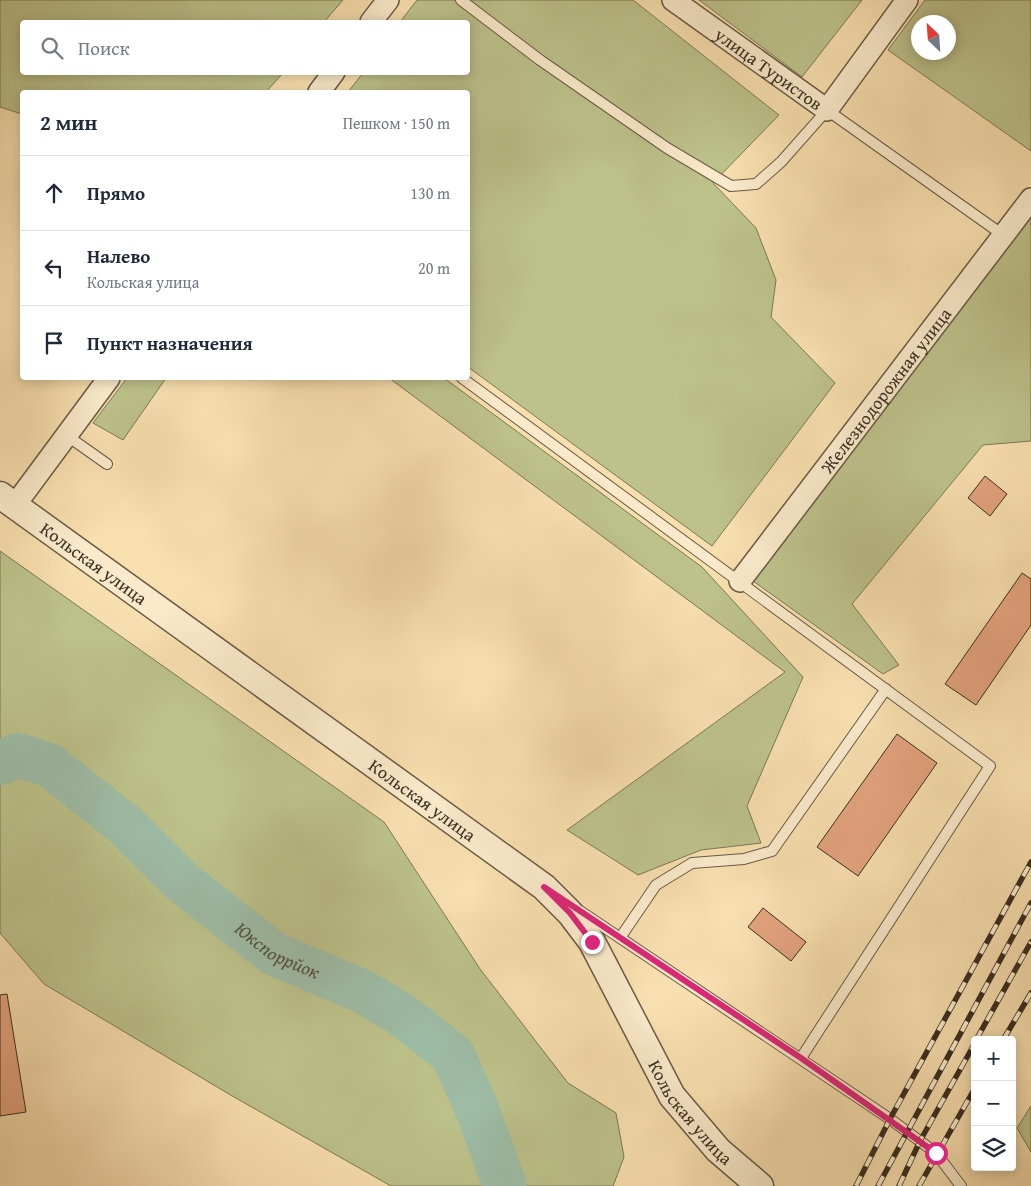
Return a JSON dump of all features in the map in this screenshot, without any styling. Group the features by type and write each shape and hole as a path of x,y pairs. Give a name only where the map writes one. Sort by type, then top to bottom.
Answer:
{"street":[{"path":"373,20 388,0"},
{"name":"улица Туристов","path":"673,0 827,110 907,0"},
{"path":"320,90 332,75"},
{"name":"Железнодорожная улица","path":"740,581 1031,199"},
{"path":"7,500 66,436 108,380"},
{"name":"Кольская улица","path":"7,500 544,887 570,913 592,942 672,1096 718,1150 760,1186"}],"lane":[{"path":"461,0 540,60 667,148 731,186 756,184 781,162 827,110 1003,235"},
{"path":"465,380 990,766 801,1058"},
{"path":"66,436 107,464"},
{"path":"620,938 656,885 692,863 744,859 772,851 886,689"},
{"path":"544,887 801,1058 936,1153 961,1186"}],"green space":[{"path":"0,0 343,0 326,20 20,20 20,75 281,75 268,90 20,90 20,113 0,107"},
{"path":"417,0 633,0 779,115 713,183 756,228 776,280 771,317 835,383 712,546 470,368 470,90 350,90 361,75 470,75 470,20 402,20"},
{"path":"699,0 862,0 802,77"},
{"path":"925,0 1031,0 1031,151 888,50 911,19 911,60 956,60 956,15 914,15"},
{"path":"1031,217 1031,441 983,445 852,604 899,665 883,674 753,581"},
{"path":"125,380 165,380 123,440 93,423"},
{"path":"392,380 447,380 702,567 803,677 747,806 761,843 701,850 638,875 567,830 785,672"},
{"path":"0,551 384,822 480,969 568,1083 616,1113 624,1157 613,1186 391,1186 234,1097 44,984 0,933"},
{"path":"1031,1106 1031,1152 1017,1128"}],"building":[{"path":"985,476 1007,494 990,516 968,498"},
{"path":"1022,573 1031,579 1031,625 976,705 945,684"},
{"path":"897,734 937,763 858,876 817,847"},
{"path":"763,908 806,942 791,961 748,927"},
{"path":"7,994 26,1112 0,1116 0,995"}],"waterway":[{"name":"Юкспоррйок","path":"0,763 17,755 49,765 125,825 181,881 274,954 362,991 402,1015 453,1055 477,1109 505,1186"}],"railway":[{"path":"856,1186 890,1119 1031,862"},
{"path":"878,1186 1031,903"},
{"path":"978,1036 1031,942"},
{"path":"1005,1036 1031,993"},
{"path":"899,1186 920,1141 971,1050"},
{"path":"919,1186 971,1095"}],"route":[{"path":"592,942 570,913 544,887 801,1058 936,1153"}]}
